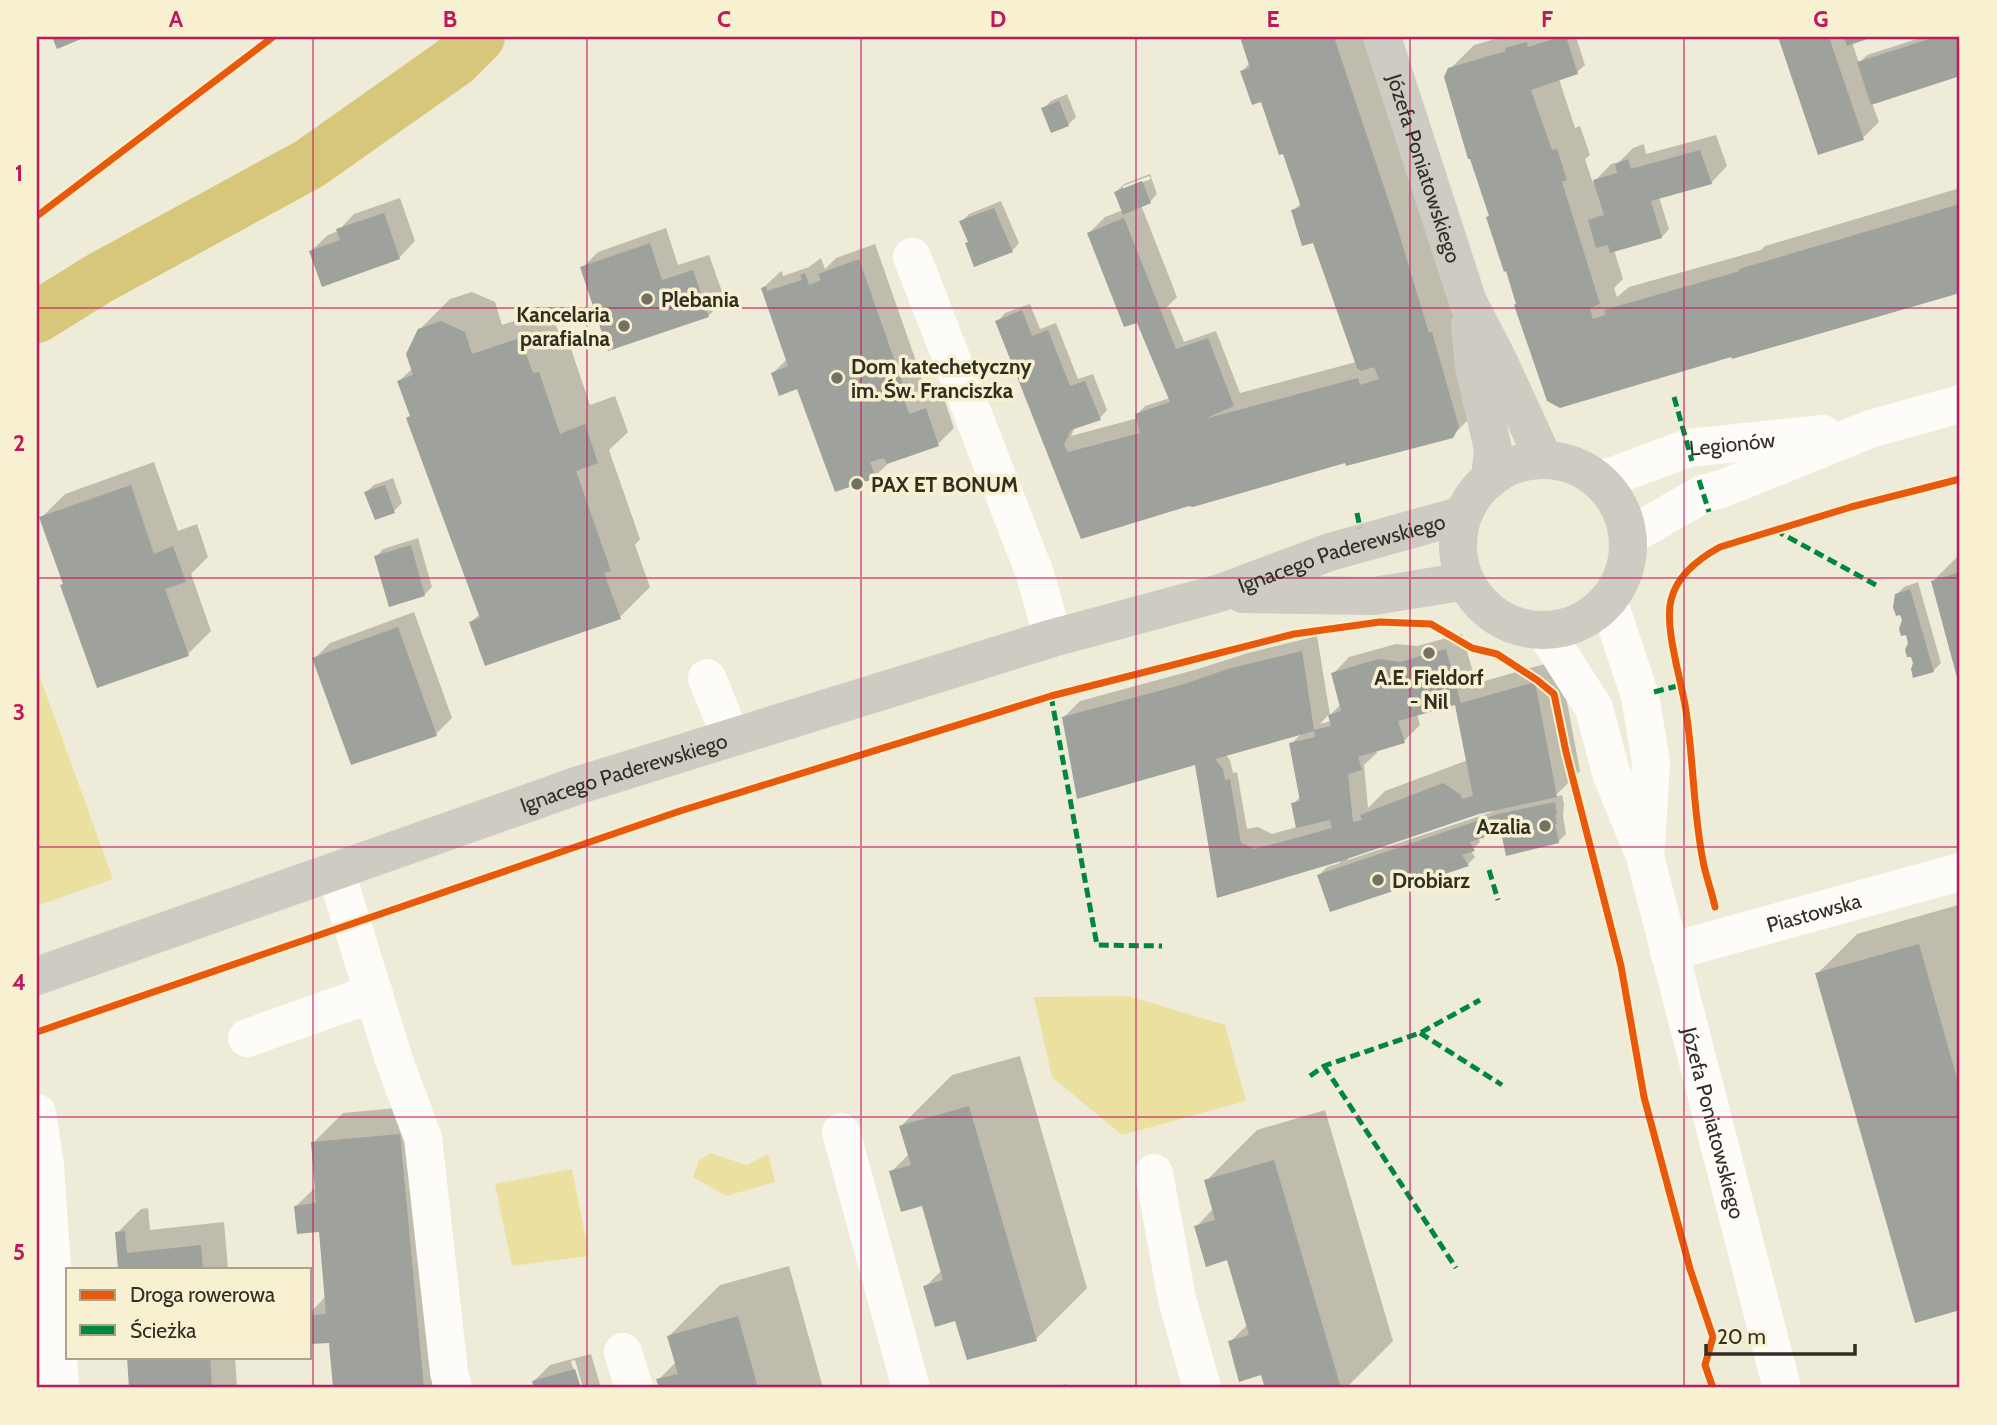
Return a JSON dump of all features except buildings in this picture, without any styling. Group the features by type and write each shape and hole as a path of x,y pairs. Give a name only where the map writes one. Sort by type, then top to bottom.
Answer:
{"main road":[{"name":"Józefa Poniatowskiego","path":"1383,37 1468,302 1544,460"},
{"name":"Józefa Poniatowskiego","path":"1468,302 1474,367 1493,449 1490,479"},
{"path":"1544,460 1563,462 1598,480 1612,496 1623,516 1628,537 1627,559 1620,581 1608,600 1590,615 1568,626 1544,630 1520,627 1497,617 1479,601 1466,581 1459,559 1458,536 1463,515 1474,494 1490,479 1506,468 1525,461 1544,460"},
{"name":"Ignacego Paderewskiego","path":"37,976 579,785 1053,638 1220,593 1330,552 1463,515"},
{"name":"Ignacego Paderewskiego","path":"1220,593 1374,596 1466,581"}],"street":[{"path":"912,257 1035,574 1053,638"},
{"name":"Legionów","path":"1628,537 1703,494 1870,429 1960,404"},
{"name":"Legionów","path":"1598,480 1688,448 1870,429"},
{"name":"Józefa Poniatowskiego","path":"1608,600 1640,696 1651,762 1645,856"},
{"name":"Józefa Poniatowskiego","path":"1544,630 1594,708 1611,773 1645,856 1783,1388"},
{"path":"707,678 732,737"},
{"path":"336,872 394,1060 423,1138 453,1388"},
{"name":"Piastowska","path":"1669,952 1960,872"},
{"path":"247,1038 374,993"},
{"path":"37,1113 45,1165 60,1388"},
{"path":"841,1132 911,1388"},
{"path":"1154,1174 1177,1299 1202,1388"},
{"path":"624,1352 634,1388"}],"shaded area":[{"path":"37,669 113,879 37,906"},
{"path":"1128,996 1225,1025 1246,1101 1122,1135 1052,1077 1034,997"},
{"path":"711,1153 747,1165 768,1154 775,1182 726,1196 693,1177 699,1160"},
{"path":"572,1169 589,1256 512,1266 495,1184"}],"waterway":[{"path":"37,317 98,279 309,164 455,61 479,37"}],"marked path":[{"path":"1674,397 1692,461"},
{"path":"1699,480 1709,512"},
{"path":"1357,513 1360,528"},
{"path":"1775,530 1876,585"},
{"path":"1654,692 1681,685"},
{"path":"1051,696 1097,945 1162,946"},
{"path":"1489,870 1498,900"},
{"path":"1310,1076 1324,1066 1420,1033 1480,1000"},
{"path":"1420,1033 1502,1085"},
{"path":"1324,1066 1456,1268"}],"cycle path":[{"path":"37,216 273,37"},
{"path":"1715,907 1700,847 1686,711 1670,625 1671,600 1678,583 1696,562 1720,547 1851,507 1960,479"},
{"path":"37,1032 680,811 1051,696 1294,634 1380,622 1431,624 1472,648 1497,654 1554,694 1566,752 1621,966 1644,1097 1690,1269 1713,1337 1705,1365 1713,1388"}],"place":[{"name":"Plebania","path":"647,299"},
{"name":"Kancelaria parafialna","path":"624,326"},
{"name":"Dom katechetyczny im. Św. Franciszka","path":"837,378"},
{"name":"PAX ET BONUM","path":"857,484"},
{"name":"A.E. Fieldorf - Nil","path":"1429,653"},
{"name":"Azalia","path":"1545,826"},
{"name":"Drobiarz","path":"1378,880"}]}
